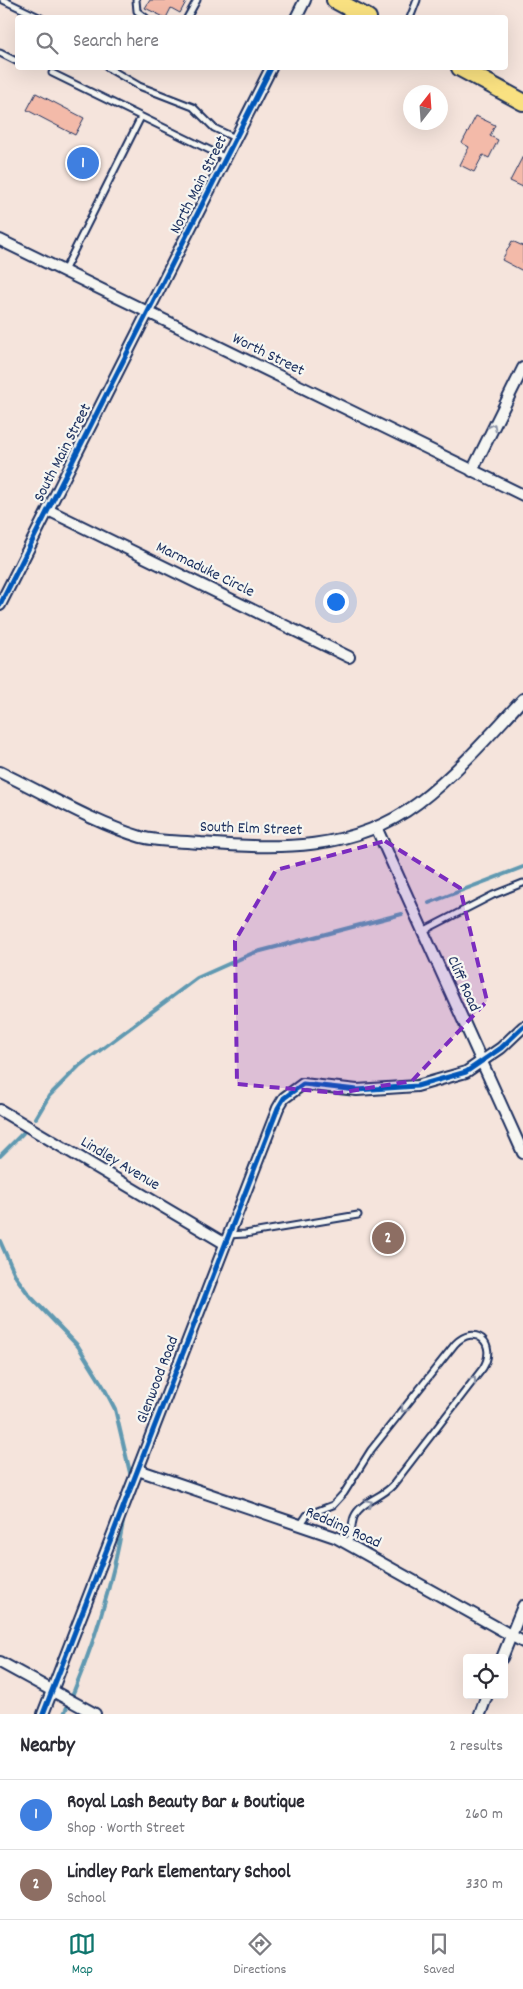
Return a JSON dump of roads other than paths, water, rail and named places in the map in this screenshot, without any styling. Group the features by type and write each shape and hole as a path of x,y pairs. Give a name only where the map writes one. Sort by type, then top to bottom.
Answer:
{"main road":[{"path":"335,0 362,15"},
{"path":"464,70 523,102"}],"street":[{"path":"298,15 305,0"},
{"name":"North Main Street","path":"148,313 270,70"},
{"name":"Worth Street","path":"0,240 523,496"},
{"name":"South Main Street","path":"0,605 148,313"},
{"path":"472,471 523,368"},
{"name":"Marmaduke Circle","path":"48,510 349,657"},
{"name":"South Elm Street","path":"0,772 119,829 143,837 257,847 312,845 365,833 418,803 481,744 523,699"},
{"name":"Cliff Road","path":"376,827 523,1153"},
{"name":"Glenwood Road","path":"43,1714 226,1239 278,1108 284,1098 303,1084 357,1090 417,1086 466,1072 502,1048 523,1027"},
{"name":"Lindley Avenue","path":"0,1110 226,1239"},
{"name":"Redding Road","path":"138,1470 301,1524 348,1544 523,1642"},
{"path":"503,1654 523,1606"},
{"path":"0,1662 95,1714"},
{"path":"480,1714 486,1699"}],"lane":[{"path":"3,0 35,15"},
{"path":"136,0 137,11 142,15"},
{"path":"188,15 196,0"},
{"path":"410,15 417,0"},
{"path":"0,53 15,60"},
{"path":"111,70 139,86 194,107 214,128 236,139"},
{"path":"52,73 226,158"},
{"path":"63,271 141,117"},
{"path":"423,931 493,895 523,884"},
{"path":"226,1239 245,1234 358,1215"},
{"path":"301,1524 307,1515 332,1505 344,1494 371,1450 455,1344 465,1336 472,1335 484,1339 489,1348 489,1354 483,1368 393,1485 383,1495 358,1510 353,1520 352,1535 348,1544"}],"waterway":[{"path":"429,903 523,867"},
{"path":"36,1118 49,1096 79,1066 197,978 253,953 402,914"},
{"path":"0,1156 23,1133"},
{"path":"0,1241 16,1277 29,1295 78,1346 103,1386 115,1409 131,1477"},
{"path":"64,1714 84,1666 108,1592 124,1516"}],"place":[{"name":"Royal Lash Beauty Bar & Boutique","path":"83,163"},
{"name":"Lindley Park Elementary School","path":"388,1238"}]}
